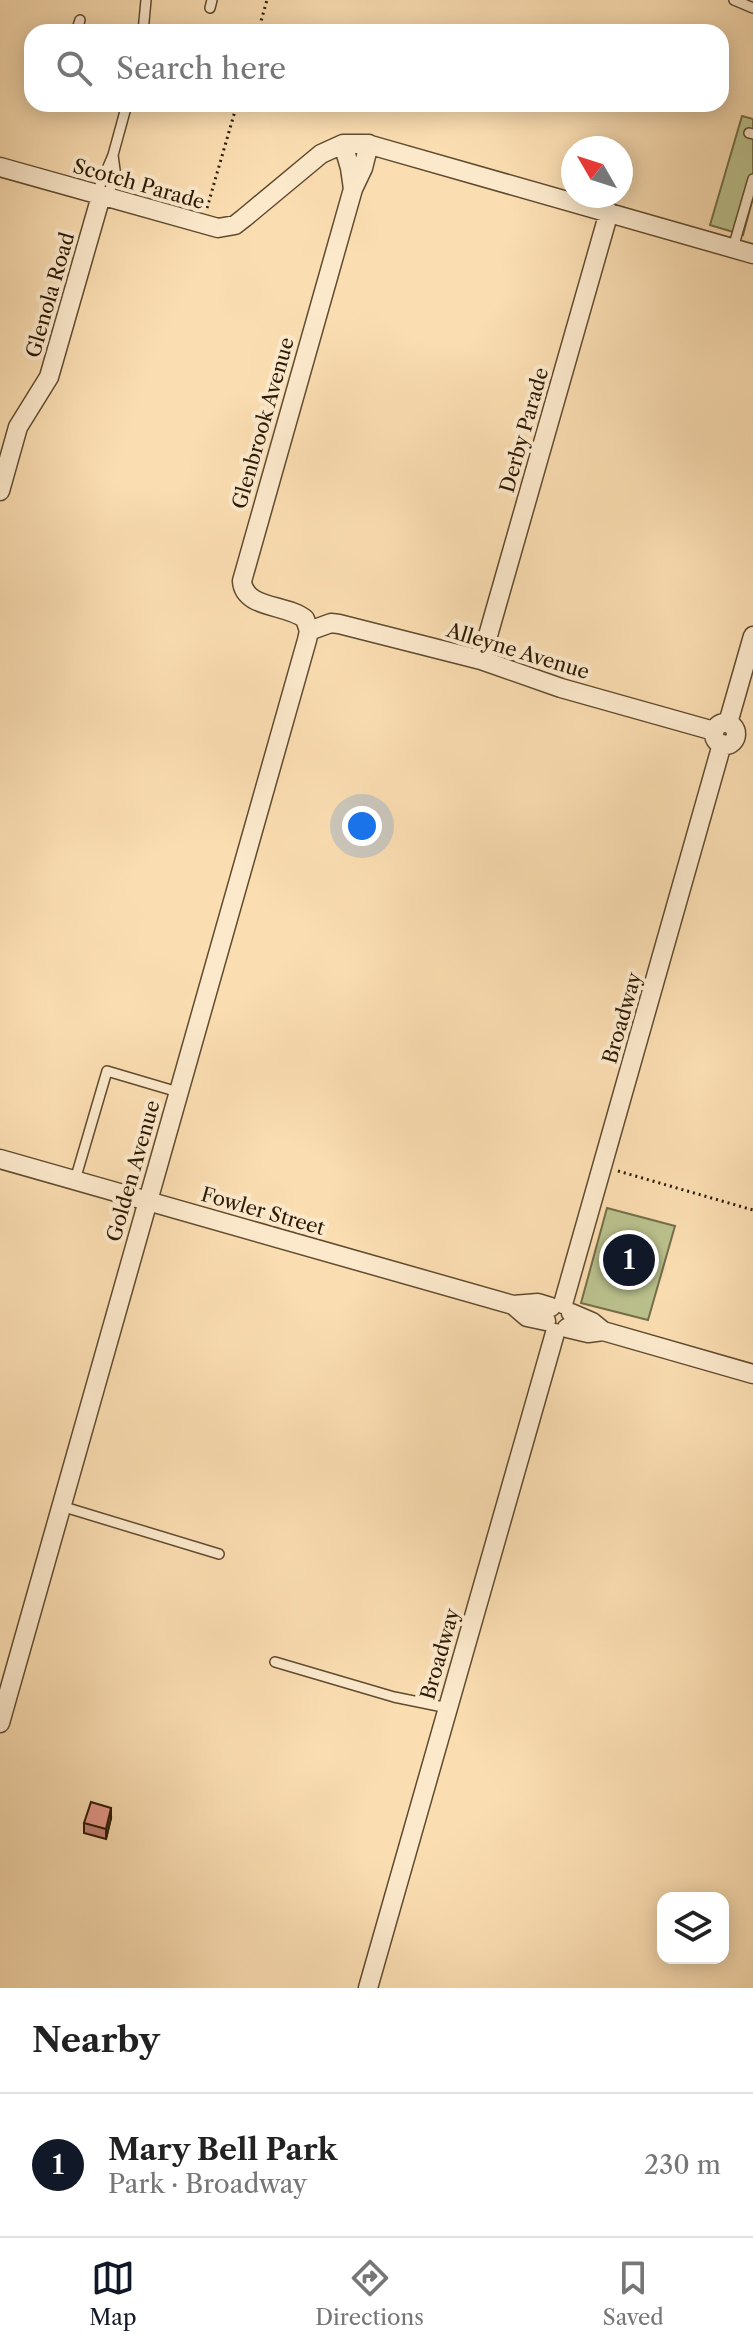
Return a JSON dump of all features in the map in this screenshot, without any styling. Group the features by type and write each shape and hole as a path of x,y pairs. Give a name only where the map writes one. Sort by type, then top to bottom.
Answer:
{"street":[{"name":"Scotch Parade","path":"0,167 218,228 235,225 321,154 343,144"},
{"path":"343,144 369,144 753,254"},
{"name":"Glenbrook Avenue","path":"343,144 353,189"},
{"name":"Glenbrook Avenue","path":"309,631 301,616 250,598 244,591 242,581 353,189 369,144"},
{"name":"Glenola Road","path":"0,491 18,427 49,377 102,197"},
{"name":"Derby Parade","path":"481,660 609,212"},
{"name":"Alleyne Avenue","path":"309,631 331,623 339,624 481,660 561,688 731,735"},
{"name":"Golden Avenue","path":"0,1723 6,1682 61,1506 309,631"},
{"name":"Broadway","path":"368,1988 602,1167 731,735 753,636"},
{"name":"Fowler Street","path":"0,1159 513,1305 527,1317 559,1318 588,1333 603,1331 753,1374"}],"lane":[{"path":"144,24 146,0"},
{"path":"734,0 753,8"},
{"path":"79,24 80,20"},
{"path":"102,197 125,112"},
{"path":"733,248 753,179"},
{"path":"75,1180 107,1071 178,1092"},
{"path":"61,1506 219,1554"},
{"path":"275,1662 394,1697 448,1708"}],"path":[{"path":"260,24 267,0"},
{"path":"202,225 235,112"},
{"path":"602,1167 753,1210"}],"green space":[{"path":"742,116 753,119 753,198 743,235 710,225"},
{"path":"607,1208 675,1226 648,1320 581,1303"}],"building":[{"path":"91,1802 111,1808 106,1829 84,1823"}],"place":[{"name":"Mary Bell Park","path":"629,1260"}]}
